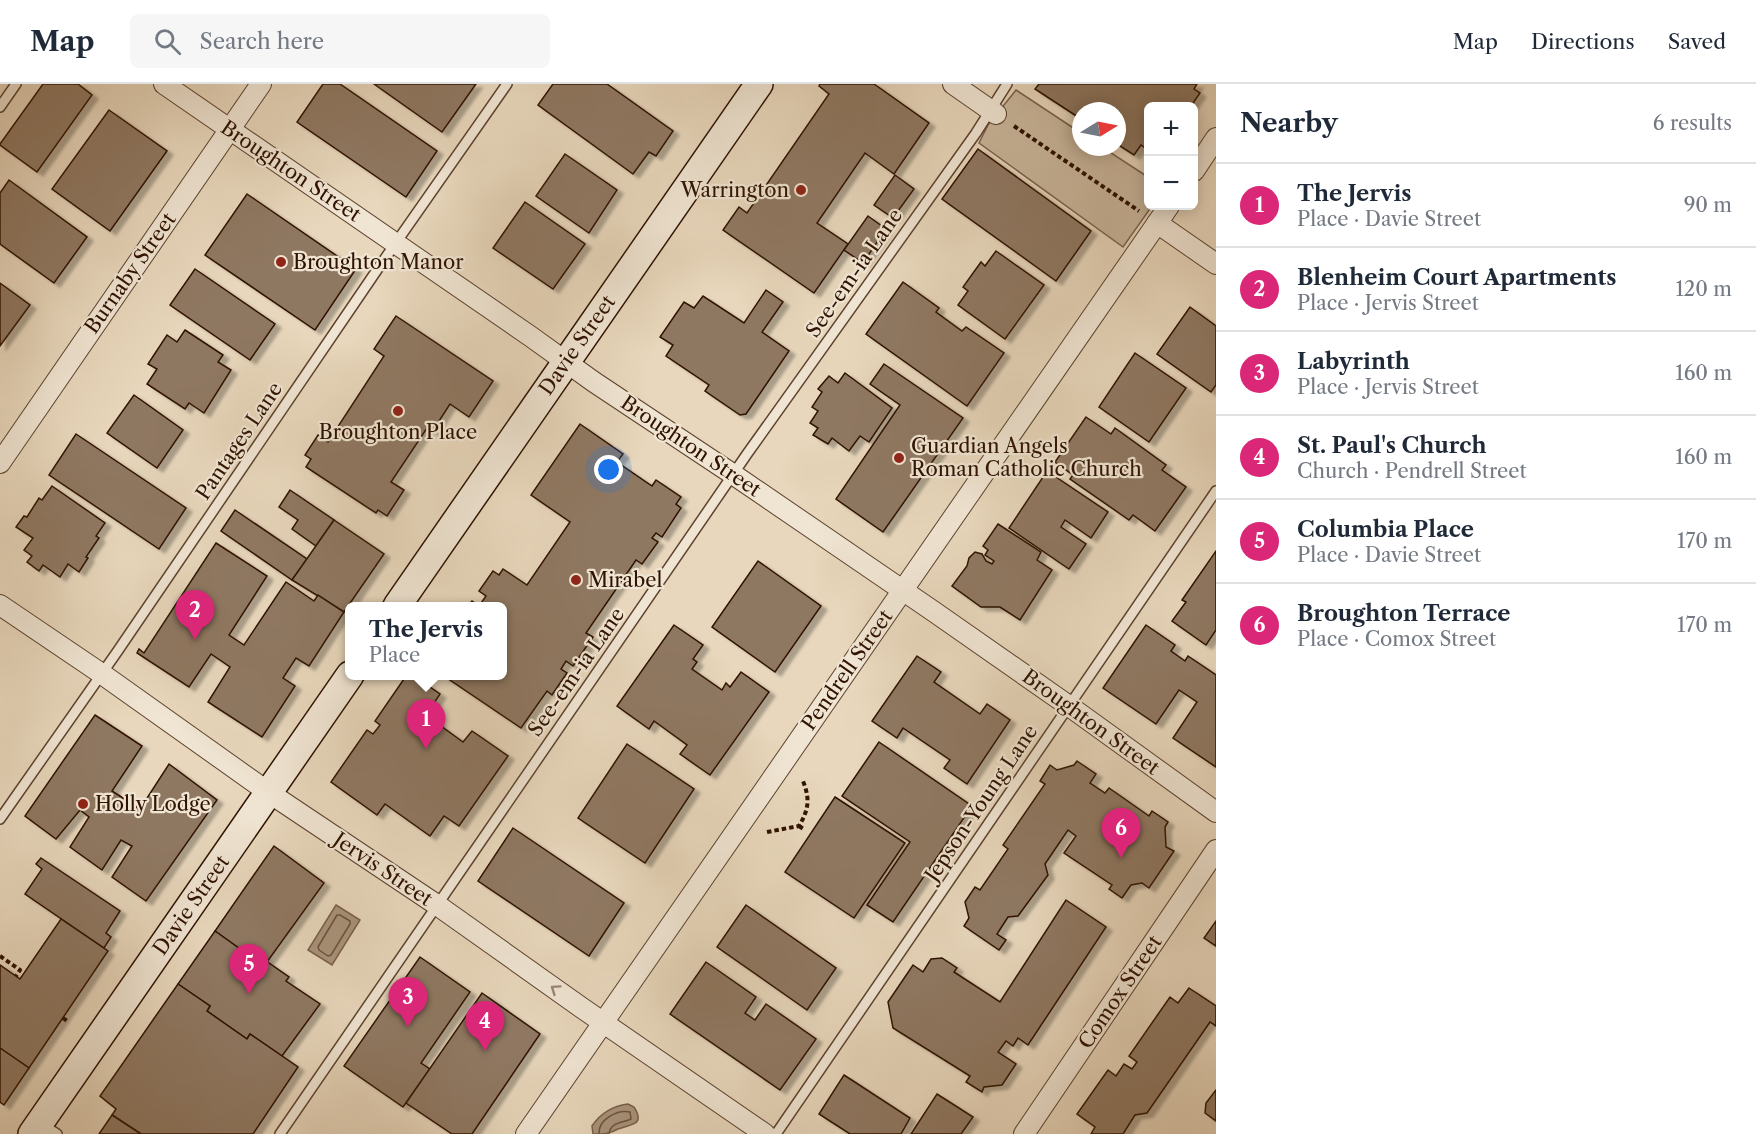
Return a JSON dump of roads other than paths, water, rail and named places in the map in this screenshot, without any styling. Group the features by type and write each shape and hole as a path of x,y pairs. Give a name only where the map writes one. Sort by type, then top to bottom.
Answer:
{"main road":[{"name":"Davie Street","path":"400,602 759,84"},
{"name":"Davie Street","path":"43,1130 268,792 346,680"}],"street":[{"name":"Broughton Street","path":"164,84 566,362 902,590 1216,812"},
{"name":"Burnaby Street","path":"0,463 261,84"},
{"path":"953,84 993,112"},
{"path":"1198,165 1216,138"},
{"name":"Pendrell Street","path":"526,1134 1166,210"},
{"path":"1157,223 1216,264"},
{"name":"Jervis Street","path":"0,604 268,792 437,905 765,1134"},
{"name":"Comox Street","path":"1024,1134 1216,850"}],"lane":[{"path":"0,107 16,84"},
{"name":"Pantages Lane","path":"0,819 507,84"},
{"name":"See-em-ia Lane","path":"280,1134 734,475 969,142 993,112 1007,84"},
{"name":"Jepson-Young Lane","path":"776,1134 1216,491"}],"water":[{"path":"336,905 360,920 332,965 308,950"},
{"path":"628,1104 634,1107 637,1113 638,1118 635,1123 609,1133 593,1134 592,1126 603,1114"}],"place":[{"name":"Warrington","path":"801,190"},
{"name":"Broughton Manor","path":"281,262"},
{"name":"Broughton Place","path":"398,411"},
{"name":"Guardian Angels Roman Catholic Church","path":"899,458"},
{"name":"Mirabel","path":"576,580"},
{"name":"Blenheim Court Apartments","path":"195,640"},
{"name":"The Jervis","path":"426,749"},
{"name":"Holly Lodge","path":"83,804"},
{"name":"Broughton Terrace","path":"1121,858"},
{"name":"Columbia Place","path":"249,994"},
{"name":"Labyrinth","path":"408,1027"},
{"name":"St. Paul's Church","path":"485,1051"}]}
